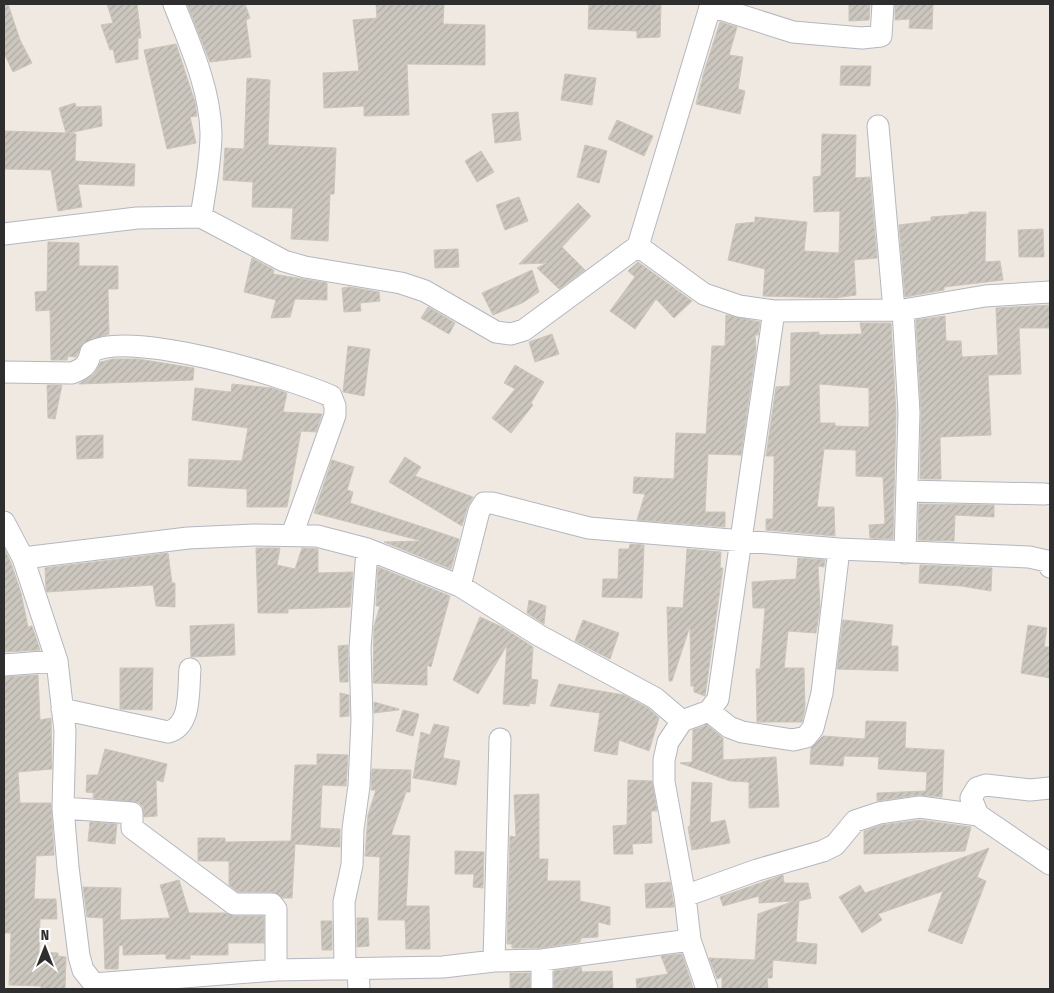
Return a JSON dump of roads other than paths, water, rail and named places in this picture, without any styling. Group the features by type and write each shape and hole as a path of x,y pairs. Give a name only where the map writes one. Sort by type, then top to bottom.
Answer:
{"street":[{"path":"174,4 199,68 208,105 210,152 201,218"},
{"path":"4,234 137,218 201,218 284,261 305,268 401,283 425,291 496,332 511,334 524,330 638,246 711,5 793,32 862,38 881,36 883,4"},
{"path":"878,126 908,413 905,553"},
{"path":"638,246 704,294 738,306 774,311 898,310 985,296 1050,292"},
{"path":"707,989 690,940 685,896 664,782 664,760 668,742 682,721 709,711 718,699 722,682 774,311"},
{"path":"4,372 72,373 83,369 88,363 91,352 99,347 140,348 204,356 330,396 335,406 336,415 292,535"},
{"path":"907,491 1045,494"},
{"path":"460,586 480,511 484,503 492,503 589,528 839,549 1029,557 1047,561 1050,567"},
{"path":"4,522 23,558 57,661 65,731 63,808 68,867 79,956 83,970 96,987 276,970 354,976 494,962 542,960 690,940"},
{"path":"23,558 188,538 317,536 367,549 460,586 540,636 655,698 682,721"},
{"path":"354,976 344,902 352,865 353,829 359,786 362,720 360,649 367,549"},
{"path":"709,711 729,727 742,732 794,740 806,737 813,728 822,693 839,549"},
{"path":"4,665 57,661"},
{"path":"62,709 168,732 177,730 183,723 185,715 190,670"},
{"path":"494,962 500,739"},
{"path":"978,815 971,798 977,788 986,785 1030,790 1050,788"},
{"path":"685,896 757,870 823,851 835,845 855,821 879,813 920,807 978,815 1050,864"},
{"path":"63,808 132,813 132,828 234,904 272,904 276,909 276,970"},
{"path":"542,960 542,989"}]}
